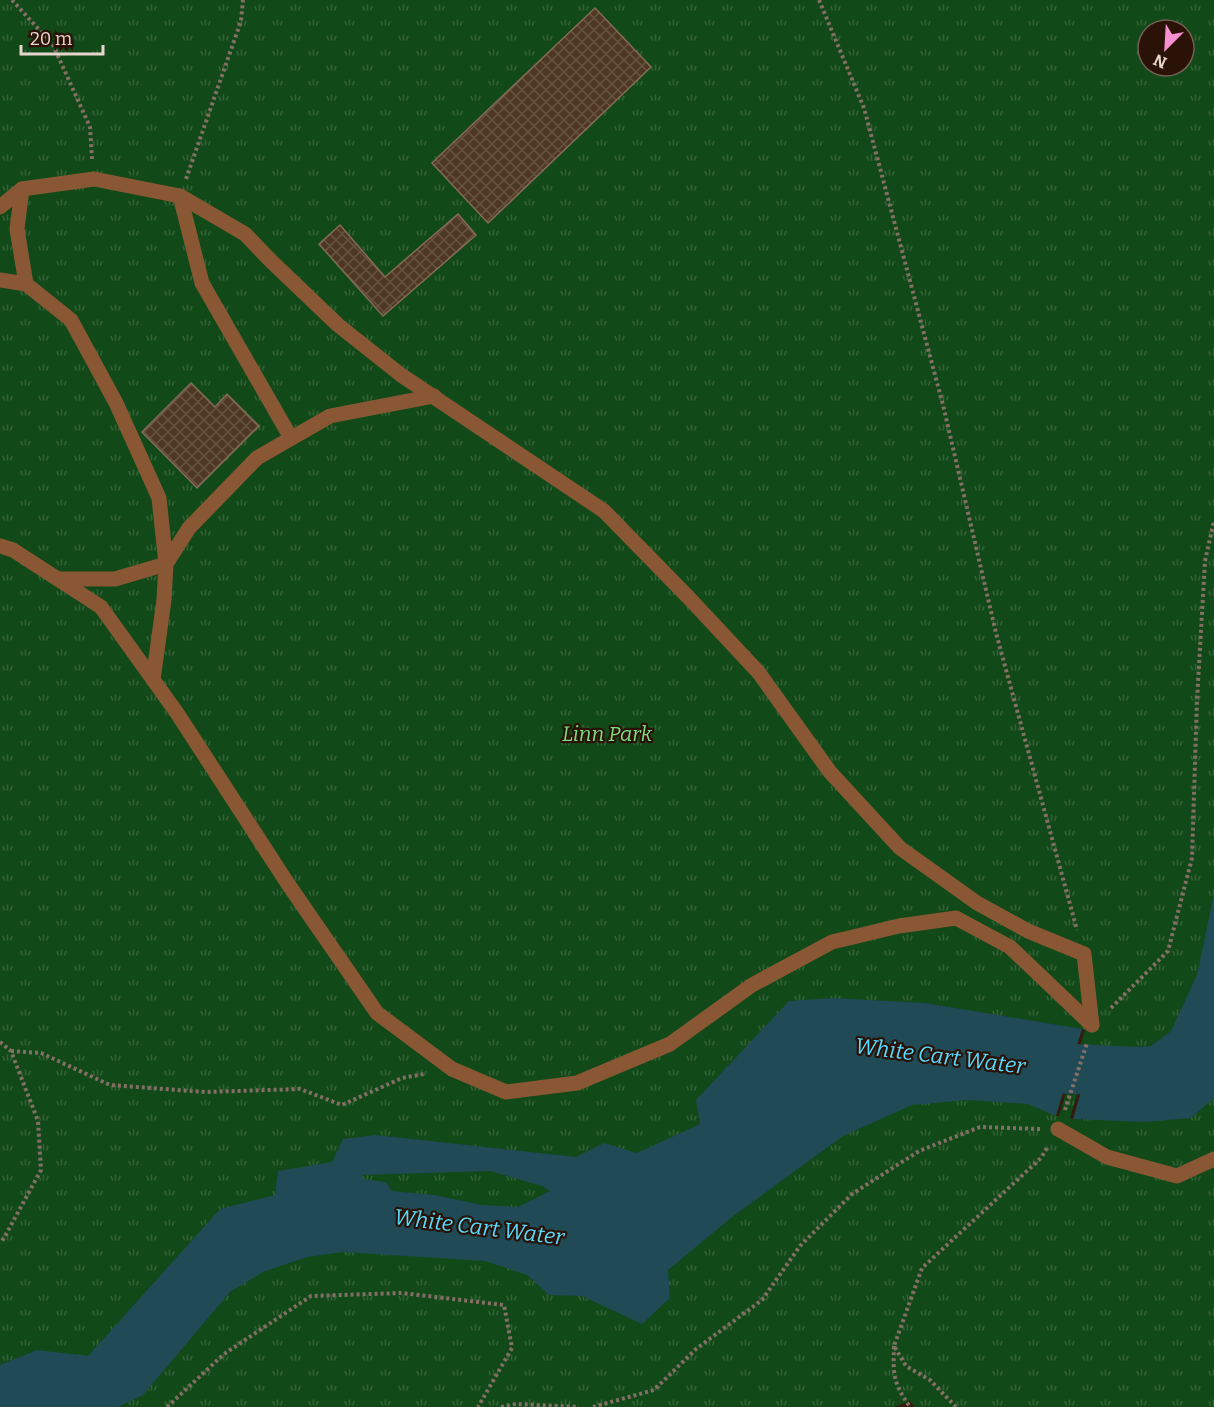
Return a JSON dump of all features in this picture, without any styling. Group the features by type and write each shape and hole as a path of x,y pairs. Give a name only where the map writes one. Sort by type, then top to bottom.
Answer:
{"lane":[{"path":"0,207 22,189 94,179 180,196 245,234 338,325 401,375 604,511 759,673 830,771 900,848 977,903 1028,931 1084,954 1092,1025"},
{"path":"22,189 17,229 26,284"},
{"path":"180,196 202,283 291,438"},
{"path":"0,280 26,284 70,321 116,403 159,498 165,564 164,600 153,680"},
{"path":"58,579 115,579 165,564 189,528 257,458 330,416 434,396"},
{"path":"0,546 13,550 101,607 177,713 288,884 377,1013 452,1069 506,1092 577,1083 670,1044 752,986 832,942 899,926 956,918 1010,947 1092,1025"},
{"path":"1058,1129 1107,1157 1177,1176 1214,1160"}],"path":[{"path":"12,0 53,45 90,127 93,164 88,180"},
{"path":"180,196 241,21 243,0"},
{"path":"819,0 864,108 943,405 996,633 1084,954"},
{"path":"910,1407 899,1390 893,1373 894,1346 922,1268 1041,1158 1058,1129 1092,1025 1168,951 1192,858 1197,699 1205,561 1214,521"},
{"path":"0,1042 12,1051 38,1121 41,1170 0,1243"},
{"path":"12,1051 41,1053 110,1085 205,1092 300,1089 342,1105 402,1078 452,1069"},
{"path":"594,1407 654,1390 696,1349 762,1300 800,1246 852,1194 919,1151 980,1127 1058,1129"},
{"path":"167,1407 224,1354 311,1296 402,1293 504,1305 512,1348 478,1407"},
{"path":"894,1346 906,1366 930,1380 956,1407"},
{"path":"501,1407 516,1404 579,1407"}],"green space":[{"name":"Linn Park","path":"0,0 1214,0 1214,1407 915,1407 910,1401 894,1407 0,1407"}],"water":[{"path":"1214,894 1214,1098 1191,1118 1145,1122 1073,1119 1093,1049 1151,1046 1171,1031 1197,975"},
{"path":"833,998 925,1003 1082,1029 1056,1116 1028,1104 967,1100 912,1105 843,1136 732,1217 668,1270 670,1298 642,1324 582,1296 549,1295 527,1275 485,1261 343,1252 307,1257 263,1272 230,1292 143,1395 118,1407 0,1407 0,1365 37,1350 88,1356 220,1209 275,1195 278,1171 332,1162 343,1139 376,1135 576,1157 604,1143 637,1153 700,1124 696,1100 789,1001","holes":["490,1171 542,1186 550,1191 518,1207 482,1205 434,1195 392,1191 386,1182 363,1179 362,1175"]}],"pier":[{"path":"1082,1029 1085,1030 1059,1116 1056,1116"},
{"path":"1094,1046 1073,1119 1070,1118 1091,1048"}],"building":[{"path":"595,8 651,67 488,223 432,163"},
{"path":"458,214 476,235 383,316 319,244 340,225 385,277"},
{"path":"191,383 215,407 227,394 259,426 197,488 142,432"}],"waterway":[{"name":"White Cart Water","path":"1001,1062 1034,1067 1160,1073 1214,1030"}]}
